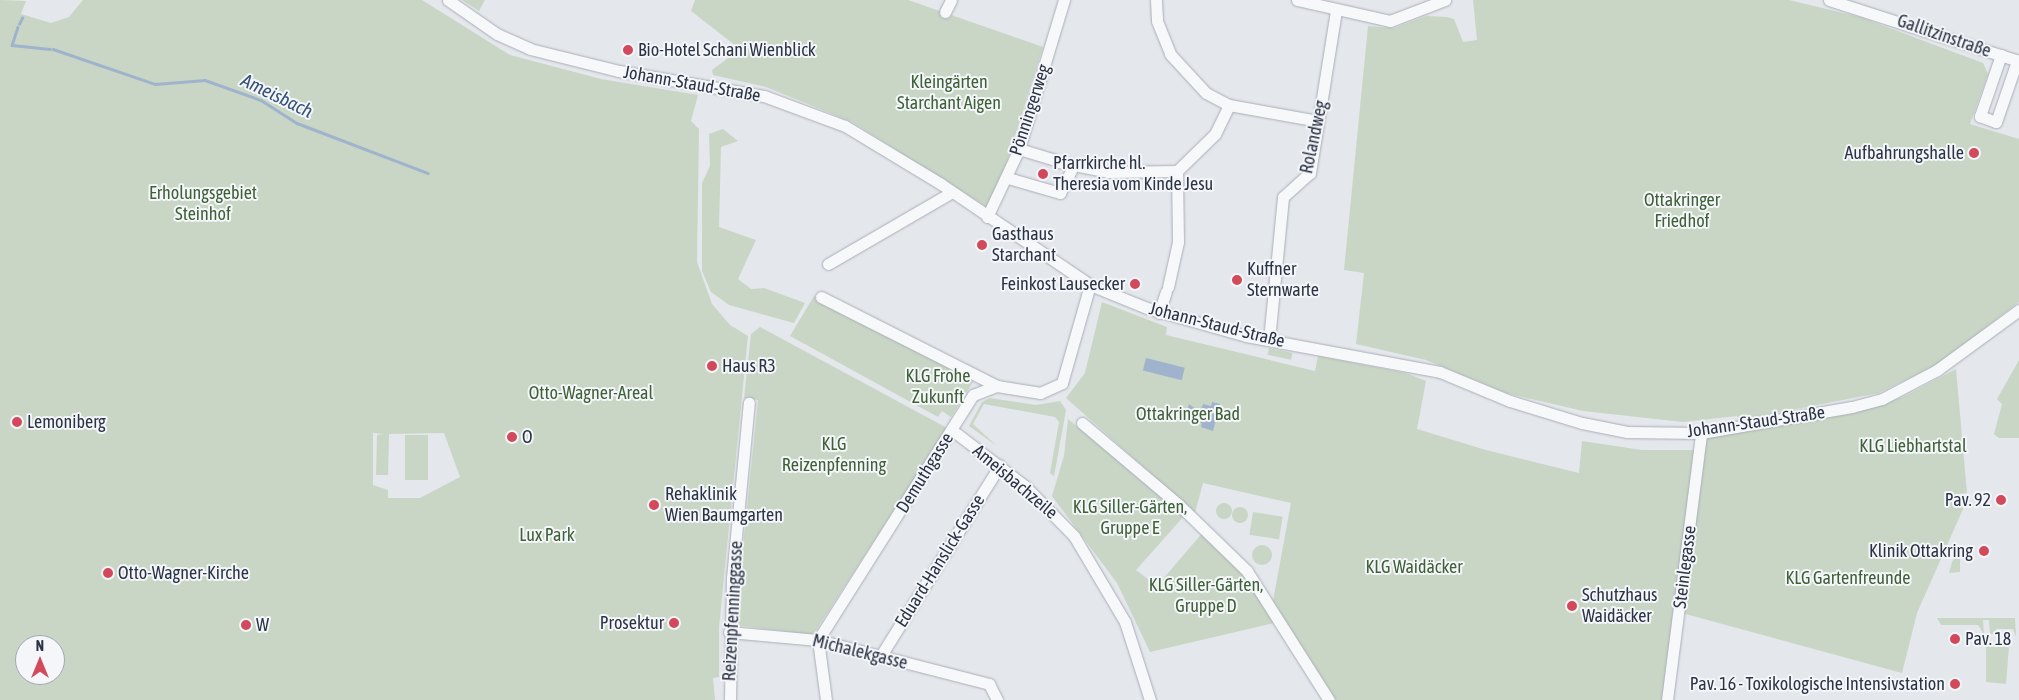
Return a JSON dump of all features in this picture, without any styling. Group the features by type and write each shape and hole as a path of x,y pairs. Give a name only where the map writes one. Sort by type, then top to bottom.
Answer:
{"street":[{"name":"Johann-Staud-Straße","path":"448,0 497,34 530,49 619,71 718,85 808,111 855,132 952,192 1090,285 1159,313 1269,340 1440,372 1510,402 1582,423 1628,432 1701,433 1882,399 1937,370 2019,310"},
{"path":"945,12 951,0"},
{"name":"Pönningerweg","path":"987,217 1008,178 1019,149 1064,0"},
{"path":"1156,0 1160,29 1178,66 1195,84 1229,105 1318,121"},
{"path":"1297,0 1336,11 1397,21 1446,0"},
{"name":"Gallitzinstraße","path":"1829,0 2001,55 2018,61 1996,122 1980,116 2001,55"},
{"name":"Rolandweg","path":"1269,340 1283,197 1310,176 1336,11"},
{"path":"1019,149 1073,166 1108,172 1177,171 1215,134 1229,105"},
{"path":"1008,178 1060,193 1073,166"},
{"path":"1159,313 1167,290 1178,242 1177,171"},
{"path":"828,264 952,192"},
{"name":"Demuthgasse","path":"818,640 973,395 997,386 1040,393 1062,383 1090,285"},
{"path":"821,297 997,386"},
{"name":"Reizenpfenninggasse","path":"730,700 729,632 749,404"},
{"path":"1082,423 1179,505 1247,571 1329,700"},
{"name":"Ameisbachzeile","path":"952,430 1000,465 1046,505 1090,560 1125,622 1150,700"},
{"name":"Steinlegasse","path":"1667,700 1701,433"},
{"name":"Eduard-Hanslick-Gasse","path":"880,657 1000,465"},
{"name":"Michalekgasse","path":"729,632 818,640 989,684 997,700"},
{"path":"818,640 826,700"}],"green space":[{"path":"0,0 26,1 21,14 51,23 69,17 83,0 422,0 510,55 601,79 698,95 691,121 699,129 697,262 712,304 730,325 748,336 719,627 719,677 713,678 715,700 0,700","holes":["373,433 384,434 377,435 376,475 388,475 389,434 444,433 460,477 420,498 388,498 388,490 373,485"]},
{"path":"462,0 485,0 479,11"},
{"name":"Kleingärten Starchant Aigen","path":"695,0 908,0 1043,47 1002,177 987,207 852,122 766,87 713,75 712,70 740,49 691,11"},
{"name":"Ottakringer Friedhof","path":"1473,0 1789,0 1860,17 1983,63 1988,74 1970,124 2019,139 2019,302 1938,364 1879,393 1740,420 1737,416 1683,422 1583,411 1506,393 1426,360 1356,344 1364,273 1344,270 1368,26 1394,28 1426,16 1447,17 1454,19 1463,42 1477,40"},
{"path":"723,129 738,141 721,147 719,227 756,240 738,279 751,289 764,288 805,303 794,323 729,305 711,292 702,271 702,183 710,166 709,134"},
{"name":"KLG Frohe Zukunft","path":"814,296 977,376 951,417 942,411 938,417 790,336"},
{"name":"KLG Waidäcker","path":"1102,302 1167,327 1166,335 1315,371 1318,356 1406,373 1426,381 1417,429 1486,450 1579,473 1582,441 1642,450 1696,450 1663,700 1336,700 1273,601 1291,503 1203,483 1195,513 1066,398 1085,373"},
{"name":"KLG Reizenpfenning","path":"760,327 947,428 813,635 735,625 758,400 744,398 751,334"},
{"path":"1269,348 1292,353 1291,360 1268,355"},
{"path":"2019,360 2019,438 1999,438 1994,434 2002,404 1997,399"},
{"name":"KLG Gartenfreunde","path":"1956,369 1967,493 1959,494 1963,509 1917,613 1902,673 1682,613 1704,438 1859,411 1903,397"},
{"path":"990,398 1036,405 1060,401 1066,410 1054,476 1050,473 1059,422 1055,417 984,404 973,424 997,446 969,426 982,402"},
{"path":"1068,419 1185,515 1136,570 1157,586 1204,531 1240,568 1278,622 1150,652 1117,583 1052,496 1064,456"},
{"path":"405,435 428,435 428,480 405,480"},
{"path":"1224,503 1230,505 1232,511 1230,517 1224,519 1218,517 1216,511 1218,505"},
{"path":"1240,507 1246,509 1248,515 1246,521 1240,523 1234,521 1232,515 1234,509"},
{"path":"1253,512 1283,517 1279,539 1249,535"},
{"path":"1262,545 1269,548 1272,555 1269,562 1262,565 1255,562 1252,555 1255,548"},
{"path":"1960,548 1960,572 1949,573 1952,562"},
{"path":"1937,618 2015,618 2016,637 2013,629 1996,629 1995,634 1990,634 1989,620 1983,620 1984,634 1978,625 1941,625"},
{"path":"1992,641 1992,647 2003,647 2003,642 2009,646 2006,684 1986,682 1986,646"}],"water":[{"path":"1146,358 1185,368 1182,380 1143,371"},
{"path":"1212,402 1220,404 1213,431 1201,427 1202,423 1184,421 1189,404 1200,412 1203,404 1211,406"}],"waterway":[{"name":"Ameisbach","path":"19,24 22,18"},
{"name":"Ameisbach","path":"18,27 12,45 50,49"},
{"name":"Ameisbach","path":"53,49 155,84 205,80 261,100 297,123 428,173"}],"place":[{"name":"Bio-Hotel Schani Wienblick","path":"628,50"},
{"name":"Aufbahrungshalle","path":"1974,153"},
{"name":"Pfarrkirche hl. Theresia vom Kinde Jesu","path":"1043,174"},
{"name":"Gasthaus Starchant","path":"982,245"},
{"name":"Kuffner Sternwarte","path":"1237,280"},
{"name":"Feinkost Lausecker","path":"1135,284"},
{"name":"Haus R3","path":"712,366"},
{"name":"Lemoniberg","path":"17,422"},
{"name":"O","path":"512,437"},
{"name":"Pav. 92","path":"2001,500"},
{"name":"Rehaklinik Wien Baumgarten","path":"654,505"},
{"name":"Klinik Ottakring","path":"1984,551"},
{"name":"Otto-Wagner-Kirche","path":"108,573"},
{"name":"Schutzhaus Waidäcker","path":"1572,606"},
{"name":"Prosektur","path":"674,623"},
{"name":"W","path":"246,625"},
{"name":"Pav. 18","path":"1955,639"},
{"name":"Pav. 16 - Toxikologische Intensivstation","path":"1955,684"}],"park label":[{"name":"Erholungsgebiet Steinhof","path":"203,204"},
{"name":"Otto-Wagner-Areal","path":"591,393"},
{"name":"Ottakringer Bad","path":"1188,414"},
{"name":"KLG Liebhartstal","path":"1913,446"},
{"name":"KLG Siller-Gärten, Gruppe E","path":"1130,518"},
{"name":"Lux Park","path":"547,535"},
{"name":"KLG Siller-Gärten, Gruppe D","path":"1206,596"}]}
